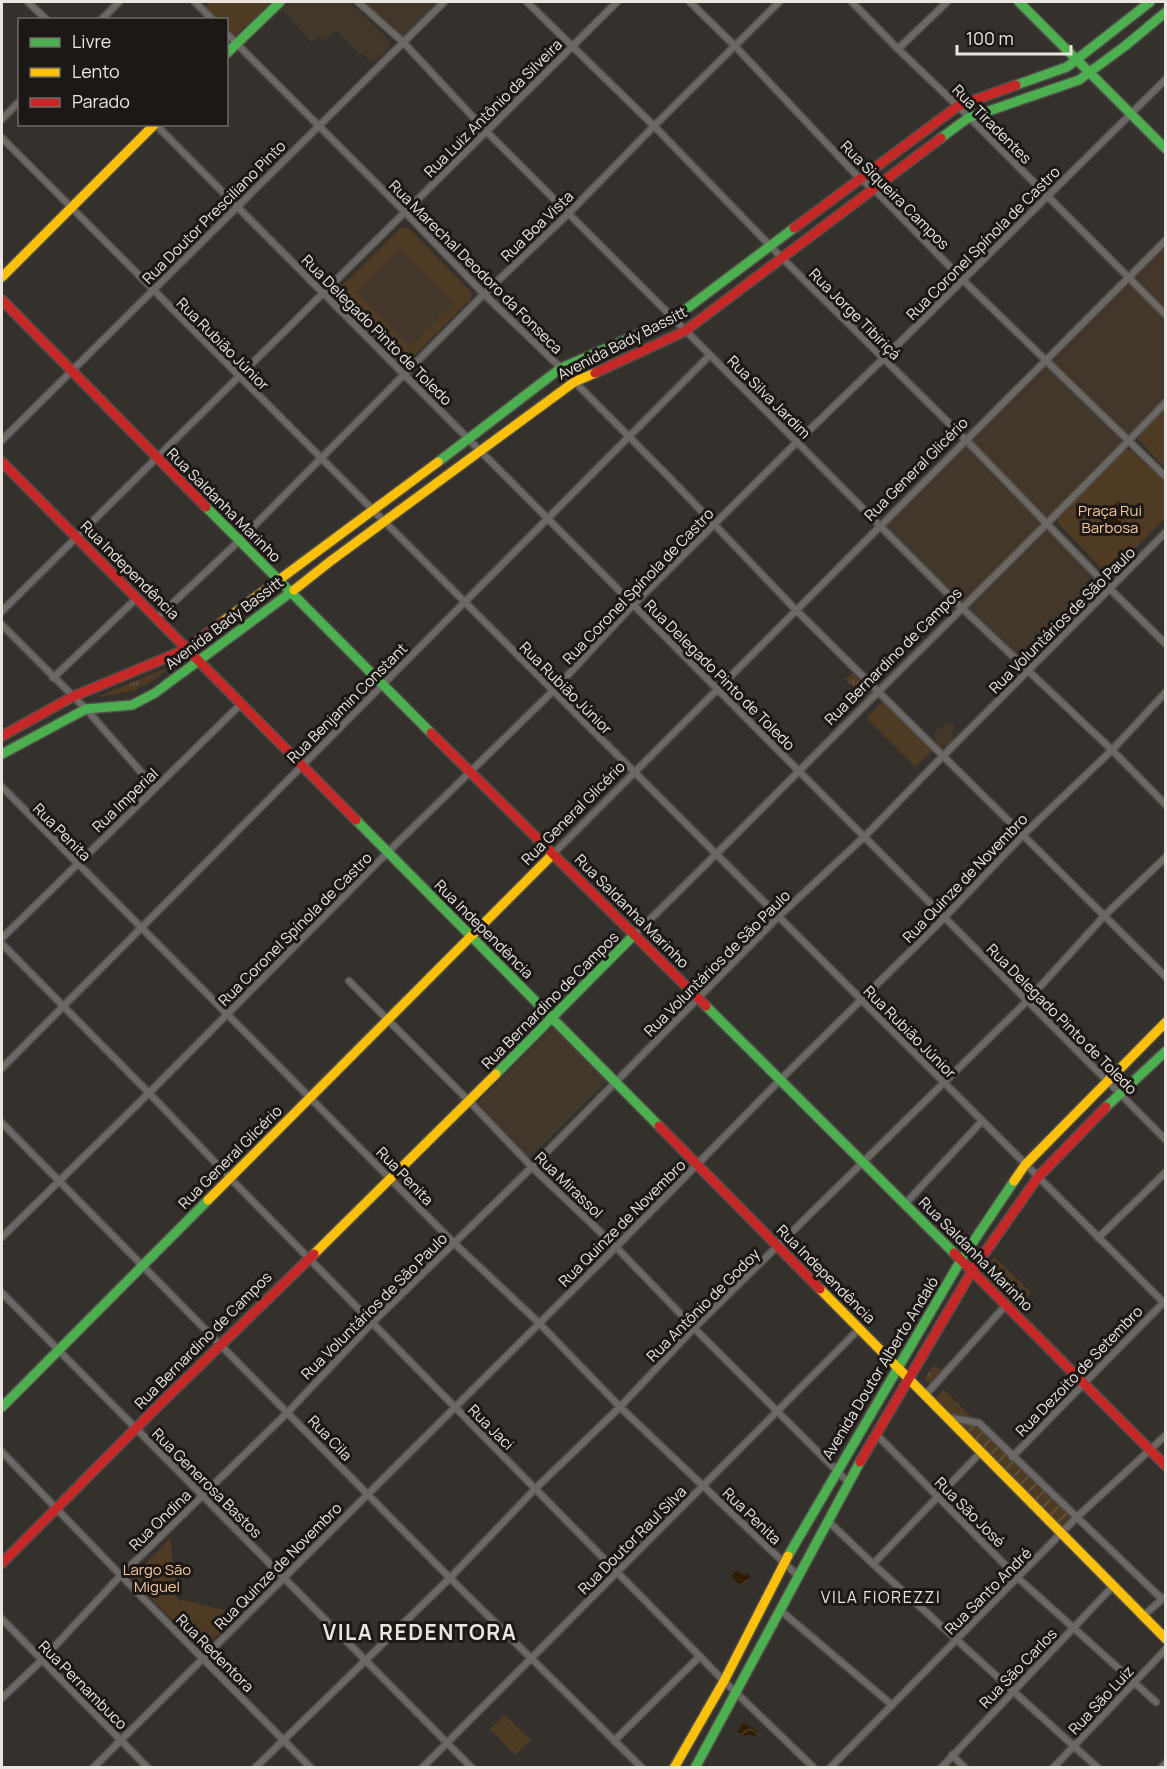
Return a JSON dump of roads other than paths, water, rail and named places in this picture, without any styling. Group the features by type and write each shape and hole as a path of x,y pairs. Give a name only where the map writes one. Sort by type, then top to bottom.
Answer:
{"street":[{"path":"28,2 45,18"},
{"path":"103,18 120,2"},
{"path":"195,2 211,18"},
{"path":"228,52 280,2"},
{"name":"Rua Silva Jardim","path":"358,2 403,42 486,131 962,609 1112,750 1166,805"},
{"name":"Rua Doutor Presciliano Pinto","path":"2,440 444,2"},
{"name":"Rua Jorge Tibiriçá","path":"527,2 654,126 770,246 966,440 1166,644"},
{"name":"Rua Luiz Antônio da Silveira","path":"2,611 617,2"},
{"name":"Rua Siqueira Campos","path":"690,2 735,46 860,179 874,189 963,280 1166,477"},
{"name":"Rua Boa Vista","path":"157,618 239,541 779,2"},
{"name":"Rua Tiradentes","path":"852,2 1166,315"},
{"path":"898,49 947,2"},
{"path":"1019,2 1166,149"},
{"name":"Avenida Bady Bassitt","path":"2,736 72,697 186,649 277,580 373,512 561,368 673,319 958,106 1067,67 1150,2"},
{"name":"Avenida Bady Bassitt","path":"2,754 86,709 132,705 155,693 574,382 685,331 968,118 1079,80 1166,12"},
{"name":"Rua Marechal Deodoro da Fonseca","path":"228,35 484,294 561,368 796,610 1166,977"},
{"name":"Rua Coronel Spínola de Castro","path":"2,1237 553,691 633,605 1166,79"},
{"path":"2,119 18,103"},
{"path":"2,277 153,126"},
{"name":"Rua Delegado Pinto de Toledo","path":"157,126 1166,1140"},
{"name":"Rua Rubião Júnior","path":"2,138 1164,1304"},
{"name":"Rua General Glicério","path":"2,1407 1166,240"},
{"name":"Rua Saldanha Marinho","path":"2,300 277,580 1166,1466"},
{"name":"Rua Benjamin Constant","path":"2,1068 710,355"},
{"name":"Rua Bernardino de Campos","path":"2,1563 220,1344 392,1179 634,935 717,856 1166,402"},
{"name":"Rua Independência","path":"2,462 1166,1639"},
{"name":"Rua Voluntários de São Paulo","path":"288,1412 372,1323 532,1167 697,998 864,837 1166,532"},
{"path":"53,678 137,598"},
{"path":"2,625 86,709 155,788"},
{"name":"Rua Quinze de Novembro","path":"93,1767 616,1247 944,918 1023,835 1112,750 1166,692"},
{"name":"Rua Imperial","path":"2,938 240,705"},
{"name":"Rua Penita","path":"2,787 453,1242 539,1323 620,1407 798,1576"},
{"name":"Rua Antônio de Godoy","path":"255,1767 450,1578 535,1489 620,1407 694,1328 1027,1000 1105,915 1166,856"},
{"name":"Rua Jaci","path":"2,944 724,1681 814,1767"},
{"name":"Rua Mirassol","path":"349,981 848,1482"},
{"name":"Avenida Doutor Alberto Andaló","path":"674,1767 724,1681 784,1563 961,1260 1025,1165 1166,1022"},
{"name":"Avenida Doutor Alberto Andaló","path":"695,1767 848,1482 972,1271 1038,1177 1119,1093 1166,1051"},
{"path":"905,1204 982,1121"},
{"name":"Rua Cila","path":"2,1123 450,1578 642,1767"},
{"path":"1098,1238 1166,1172"},
{"name":"Rua Generosa Bastos","path":"2,1293 472,1767"},
{"name":"Rua Dezoito de Setembro","path":"1012,1457 1164,1304"},
{"path":"923,1394 1006,1305"},
{"name":"Rua Doutor Raul Silva","path":"422,1767 859,1329"},
{"name":"Rua Ondina","path":"2,1698 42,1660 121,1575 288,1412"},
{"path":"946,1417 978,1423 1164,1598 1143,1617"},
{"name":"Rua São José","path":"876,1434 1018,1578 1156,1702"},
{"name":"Rua Santo André","path":"830,1767 1077,1517 1166,1435"},
{"name":"Rua Redentora","path":"2,1452 311,1767"},
{"path":"873,1564 981,1452"},
{"path":"828,1521 1098,1767"},
{"name":"Rua São Carlos","path":"941,1767 1113,1586"},
{"path":"780,1610 892,1705"},
{"name":"Rua Pernambuco","path":"2,1619 148,1767"},
{"name":"Rua São Luiz","path":"1053,1767 1166,1649"},
{"path":"614,1741 700,1656"},
{"path":"952,1755 965,1767"},
{"path":"1161,1767 1166,1763"}],"water":[{"path":"1118,501 1131,514 1118,525 1120,529 1113,535 1105,527 1108,524 1102,517"},
{"path":"737,1570 744,1576 747,1573 751,1577 741,1586 731,1576"},
{"path":"743,1723 758,1731 755,1737 744,1736 737,1732"}],"district":[{"name":"VILA FIOREZZI","path":"881,1597"},
{"name":"VILA REDENTORA","path":"420,1632"}],"park label":[{"name":"Praça Rui Barbosa","path":"1110,518"},
{"name":"Largo São Miguel","path":"157,1578"}]}
